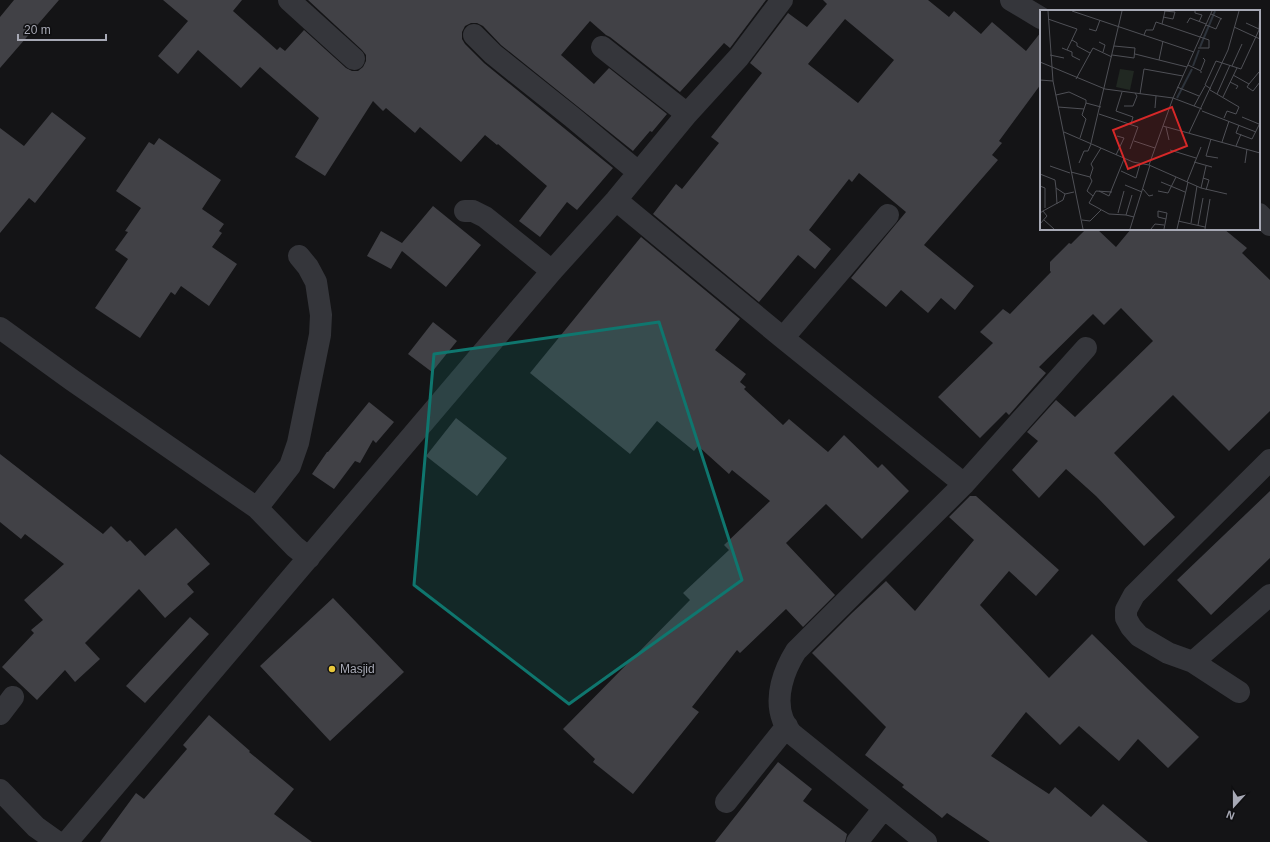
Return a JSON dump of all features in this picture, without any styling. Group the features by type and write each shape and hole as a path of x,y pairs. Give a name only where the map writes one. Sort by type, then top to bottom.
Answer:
{"street":[{"path":"289,0 354,59"},
{"path":"67,842 302,553 616,200 687,114 739,57 782,0"},
{"path":"1011,0 1040,17"},
{"path":"474,35 493,54 638,172"},
{"path":"602,47 687,114"},
{"path":"616,200 783,338 964,484"},
{"path":"465,211 473,211 485,217 552,271"},
{"path":"783,338 888,215"},
{"path":"261,512 290,466 294,455 298,443 320,335 321,315 316,282 308,267 299,256"},
{"path":"0,328 261,512 302,553"},
{"path":"926,842 791,733 783,719 780,704 782,684 788,664 796,651 964,484 1086,348"},
{"path":"1239,692 1193,662 1168,653 1139,636 1131,627 1126,618 1126,610 1134,595 1270,460"},
{"path":"1193,662 1270,595"},
{"path":"0,714 14,697"},
{"path":"726,802 787,726"},
{"path":"2,792 36,827 57,842"},
{"path":"857,842 884,808"}],"highlighted area":[{"path":"659,322 742,580 569,704 414,585 434,354"}],"building":[{"path":"14,0 59,0 0,68 0,17"},
{"path":"163,0 242,0 233,11 277,50 280,47 285,51 304,30 346,68 352,71 358,71 363,67 366,61 366,55 308,0 766,0 730,48 724,43 680,92 590,21 561,55 594,84 609,68 667,114 633,151 501,45 483,26 477,23 471,23 465,26 462,32 462,39 484,63 613,168 577,210 567,202 540,237 519,221 547,186 498,144 497,145 485,135 461,162 420,127 415,133 386,108 383,111 373,101 325,176 295,157 319,118 260,67 241,88 198,50 178,74 158,56 188,21"},
{"path":"823,0 928,0 949,17 954,11 981,34 992,22 1026,51 1040,33 1040,85 999,141 1002,143 992,155 998,160 924,245 974,286 955,310 941,298 928,313 901,290 886,307 851,278 906,212 859,173 852,182 849,179 809,230 831,249 815,269 798,255 759,302 653,214 676,184 682,189 719,143 711,137 762,73 750,63 788,13 807,27 827,4","holes":["845,19 894,60 858,103 808,64"]},
{"path":"52,112 86,138 35,203 29,198 0,233 0,128 24,146"},
{"path":"159,138 221,180 202,209 224,224 219,231 222,233 212,247 237,264 209,306 181,286 175,295 171,292 140,338 95,308 128,259 115,250 128,232 125,231 141,208 116,191 149,142 154,145"},
{"path":"433,206 481,245 446,287 402,251 391,269 367,256 381,231 402,243"},
{"path":"1085,230 1098,230 1116,247 1130,230 1225,230 1247,248 1242,253 1270,280 1270,411 1229,451 1173,395 1114,453 1175,517 1144,546 1096,496 1066,469 1039,498 1012,470 1038,441 1027,432 1056,400 1075,417 1153,341 1121,308 1104,325 1093,314 1039,367 1046,373 1009,415 1006,412 980,438 938,397 993,343 980,332 1003,309 1010,314 1051,272 1050,262 1069,243 1071,244"},
{"path":"641,237 740,319 715,350 746,374 740,382 746,387 744,389 783,425 789,419 828,452 844,435 878,468 882,464 909,491 862,539 826,504 786,543 835,595 803,627 786,609 740,653 737,650 692,707 699,712 633,794 593,762 595,759 563,729 690,600 683,593 729,550 724,545 770,501 732,470 729,474 698,446 694,451 657,421 630,454 530,373"},
{"path":"433,322 457,341 432,372 408,354"},
{"path":"369,402 394,422 376,443 373,440 360,463 355,461 334,489 312,474 327,452"},
{"path":"456,418 507,458 477,496 426,456"},
{"path":"0,454 103,534 111,526 127,542 130,540 145,556 176,528 210,564 187,584 194,592 165,618 139,589 85,643 100,659 75,682 65,670 37,700 2,667 34,633 31,630 43,620 24,600 64,564 25,534 21,539 0,522"},
{"path":"1270,491 1270,558 1211,615 1177,580"},
{"path":"970,496 976,496 1059,570 1036,596 1009,571 980,605 1049,678 1092,634 1199,737 1168,768 1138,739 1119,761 1079,726 1060,745 1026,712 991,756 1049,794 1055,787 1091,817 1103,804 1148,842 990,842 947,813 942,818 902,787 904,785 865,755 886,727 812,653 886,581 915,611 974,540 949,517"},
{"name":"Masjid","path":"333,598 404,672 330,741 260,666"},
{"path":"190,617 209,634 145,703 126,686"},
{"path":"209,715 250,751 249,752 294,789 274,814 312,842 100,842 136,793 144,799 187,749 183,745"},
{"path":"778,762 812,789 803,801 847,834 845,842 715,842"}],"place":[{"name":"Masjid","path":"332,669"}]}
